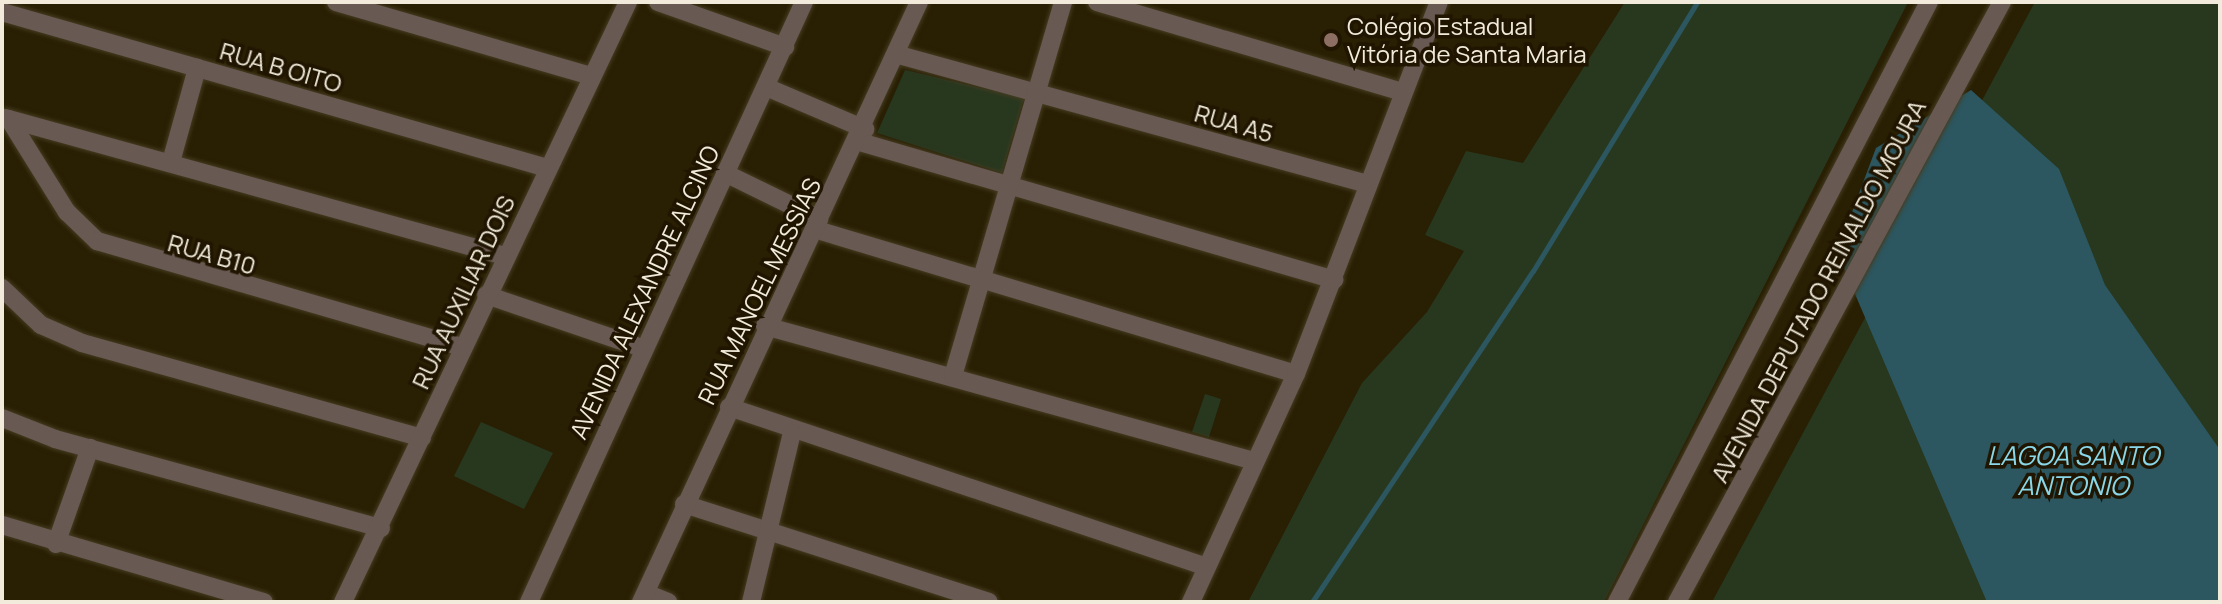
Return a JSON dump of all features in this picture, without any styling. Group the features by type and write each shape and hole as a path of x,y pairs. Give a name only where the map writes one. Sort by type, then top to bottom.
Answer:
{"street":[{"path":"2,10 4,2"},
{"path":"336,2 591,76"},
{"name":"RUA AUXILIAR DOIS","path":"343,602 381,528 486,295 628,2"},
{"path":"658,2 785,47"},
{"name":"AVENIDA ALEXANDRE ALCINO","path":"529,602 642,348 804,2"},
{"name":"RUA MANOEL MESSIAS","path":"644,597 765,326 863,136 919,2"},
{"path":"953,376 1063,2"},
{"path":"1097,2 1402,92"},
{"path":"1191,602 1204,566 1296,374 1439,2"},
{"name":"AVENIDA DEPUTADO REINALDO MOURA","path":"1617,602 1929,2"},
{"name":"AVENIDA DEPUTADO REINALDO MOURA","path":"1677,602 2002,2"},
{"name":"RUA B OITO","path":"2,10 547,168"},
{"name":"RUA A5","path":"899,55 1367,184"},
{"path":"171,162 197,68"},
{"path":"766,87 863,136 1009,186 1334,280"},
{"path":"5,118 505,256"},
{"name":"RUA B10","path":"5,118 67,212 97,241 463,347"},
{"path":"725,173 816,224 981,279 1296,374"},
{"path":"2,288 41,325 82,343 422,438"},
{"path":"486,295 642,348"},
{"path":"765,326 1254,461"},
{"path":"729,407 792,433 1029,503 1204,566"},
{"path":"2,418 90,448 381,528"},
{"path":"751,602 792,433"},
{"path":"56,544 90,448"},
{"path":"684,504 767,535 989,602"},
{"path":"2,525 56,544 264,602"},
{"path":"644,597 668,602"}],"green space":[{"path":"1625,2 1908,2 1604,602 1248,602 1362,383 1427,312 1464,251 1425,235 1466,151 1523,163"},
{"path":"2035,2 2220,2 2220,602 1712,602"},
{"path":"905,70 1024,98 1002,173 877,133"},
{"path":"1205,394 1221,399 1209,437 1192,432"},
{"path":"481,422 553,453 524,509 454,476"}],"water":[{"name":"LAGOA SANTO ANTONIO","path":"1971,90 2059,169 2105,285 2220,450 2220,602 1987,602 1837,252 1876,148"}],"waterway":[{"path":"1312,602 1533,271 1697,2"}],"place":[{"name":"Colégio Estadual Vitória de Santa Maria","path":"1331,40"}]}
